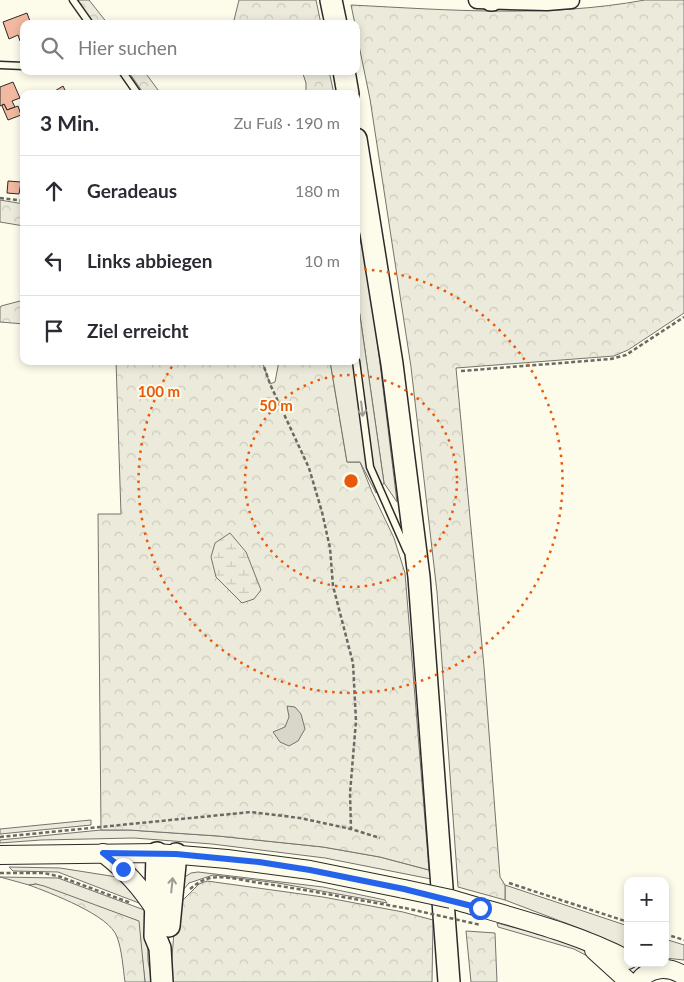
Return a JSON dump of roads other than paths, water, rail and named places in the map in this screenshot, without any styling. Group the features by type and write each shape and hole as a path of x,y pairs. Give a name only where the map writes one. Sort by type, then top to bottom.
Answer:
{"highway":[{"path":"345,75 347,90"},
{"path":"360,162 392,364 419,577 449,982"},
{"path":"162,982 160,948 155,936 156,911 167,854"},
{"path":"160,948 168,939 167,854"}],"main road":[{"path":"103,853 134,880 143,890 156,911"},
{"path":"0,855 167,854 259,862 310,870 404,889 481,917 520,918 608,950 624,958"},
{"path":"584,941 629,982"},
{"path":"636,967 644,977 660,969 669,969 684,976"}],"street":[{"path":"477,0 547,2 571,0"}],"lane":[{"path":"73,0 87,20"},
{"path":"0,65 20,66"},
{"path":"125,75 135,90"},
{"path":"360,226 368,206"},
{"path":"357,365 370,467 419,577"}]}
